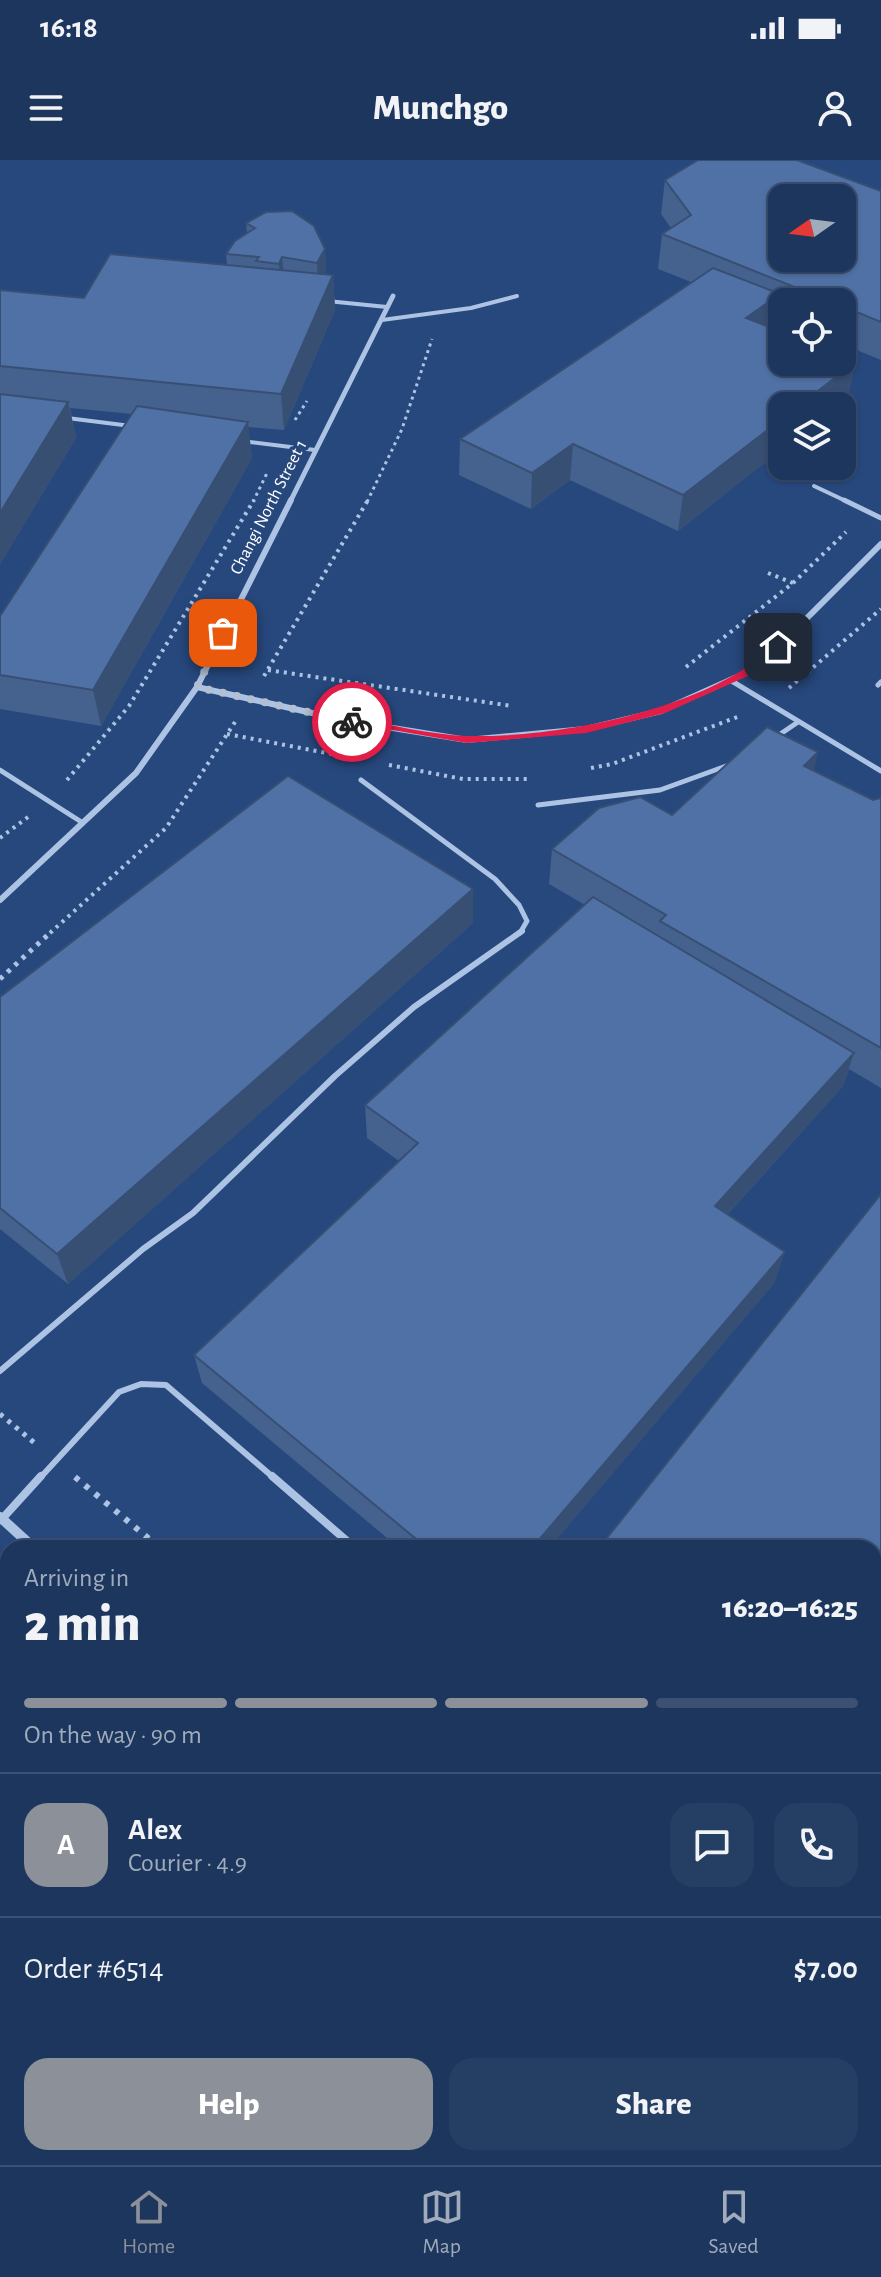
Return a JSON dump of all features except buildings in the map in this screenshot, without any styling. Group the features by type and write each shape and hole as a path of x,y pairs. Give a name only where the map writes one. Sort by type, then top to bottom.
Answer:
{"street":[{"name":"Changi North Street 1","path":"0,900 136,773 197,687 393,296"},
{"path":"197,687 343,720 467,740 586,729 661,711 757,668 881,544"},
{"path":"1,1519 25,1540"}],"lane":[{"path":"382,320 439,313 517,296"},
{"path":"318,300 387,307"},
{"path":"63,418 141,428"},
{"path":"118,438 126,426"},
{"path":"234,440 315,450"},
{"path":"814,486 881,518"},
{"path":"730,680 881,771"},
{"path":"767,743 798,722"},
{"path":"538,805 651,792 713,774 735,762"},
{"path":"0,770 83,823"},
{"path":"0,1371 143,1249 193,1213 335,1076 414,1007 521,933 527,921 521,907 466,856 422,829 361,780"},
{"path":"1,1519 119,1392 141,1384 166,1385 346,1540"}],"path":[{"path":"0,979 166,828 326,578 380,475 410,409 439,313"},
{"path":"0,838 49,801 129,706 249,512 280,446 311,394"},
{"path":"675,672 688,666 793,583 867,512"},
{"path":"768,573 793,583"},
{"path":"268,670 521,707"},
{"path":"0,1414 151,1540"}],"way so far":[{"path":"223,633 197,687 352,722"}],"route":[{"path":"352,722 467,740 586,729 661,711 757,668 778,647"}]}
